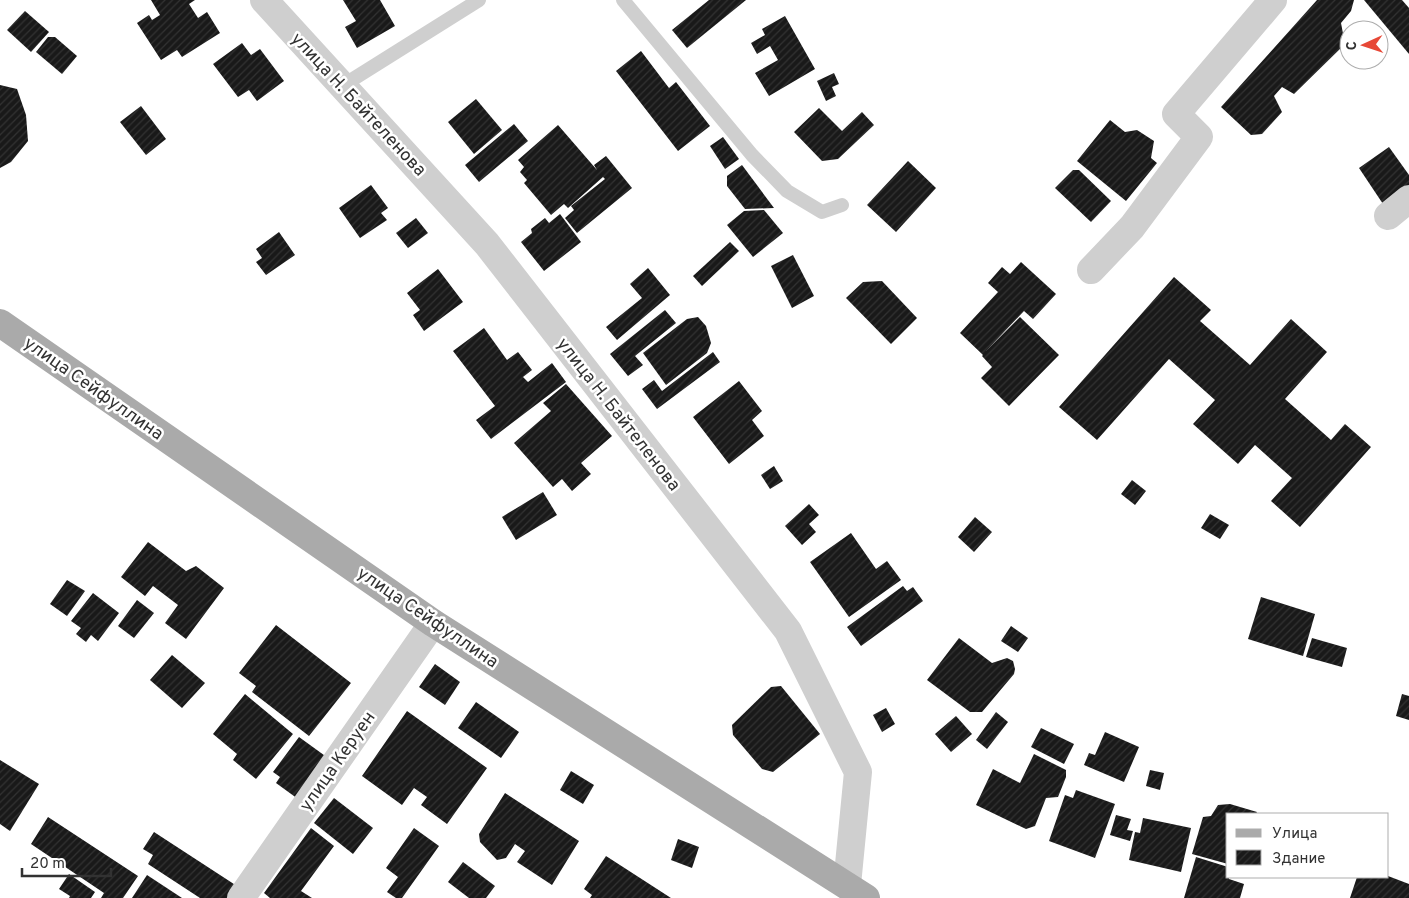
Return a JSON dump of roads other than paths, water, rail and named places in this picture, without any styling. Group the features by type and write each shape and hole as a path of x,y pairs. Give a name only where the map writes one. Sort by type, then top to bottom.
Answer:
{"main road":[{"name":"улица Сейфуллина","path":"0,323 433,623 856,891"}],"street":[{"name":"улица Н. Байтеленова","path":"264,0 487,244 788,631 858,772 856,891"},
{"path":"1091,270 1132,227 1198,137 1176,114 1273,0"},
{"path":"1388,216 1409,199"},
{"name":"улица Керуен","path":"241,898 433,623"}],"lane":[{"path":"342,86 478,0"},
{"path":"623,0 752,156 787,191 822,212 842,205"}]}
